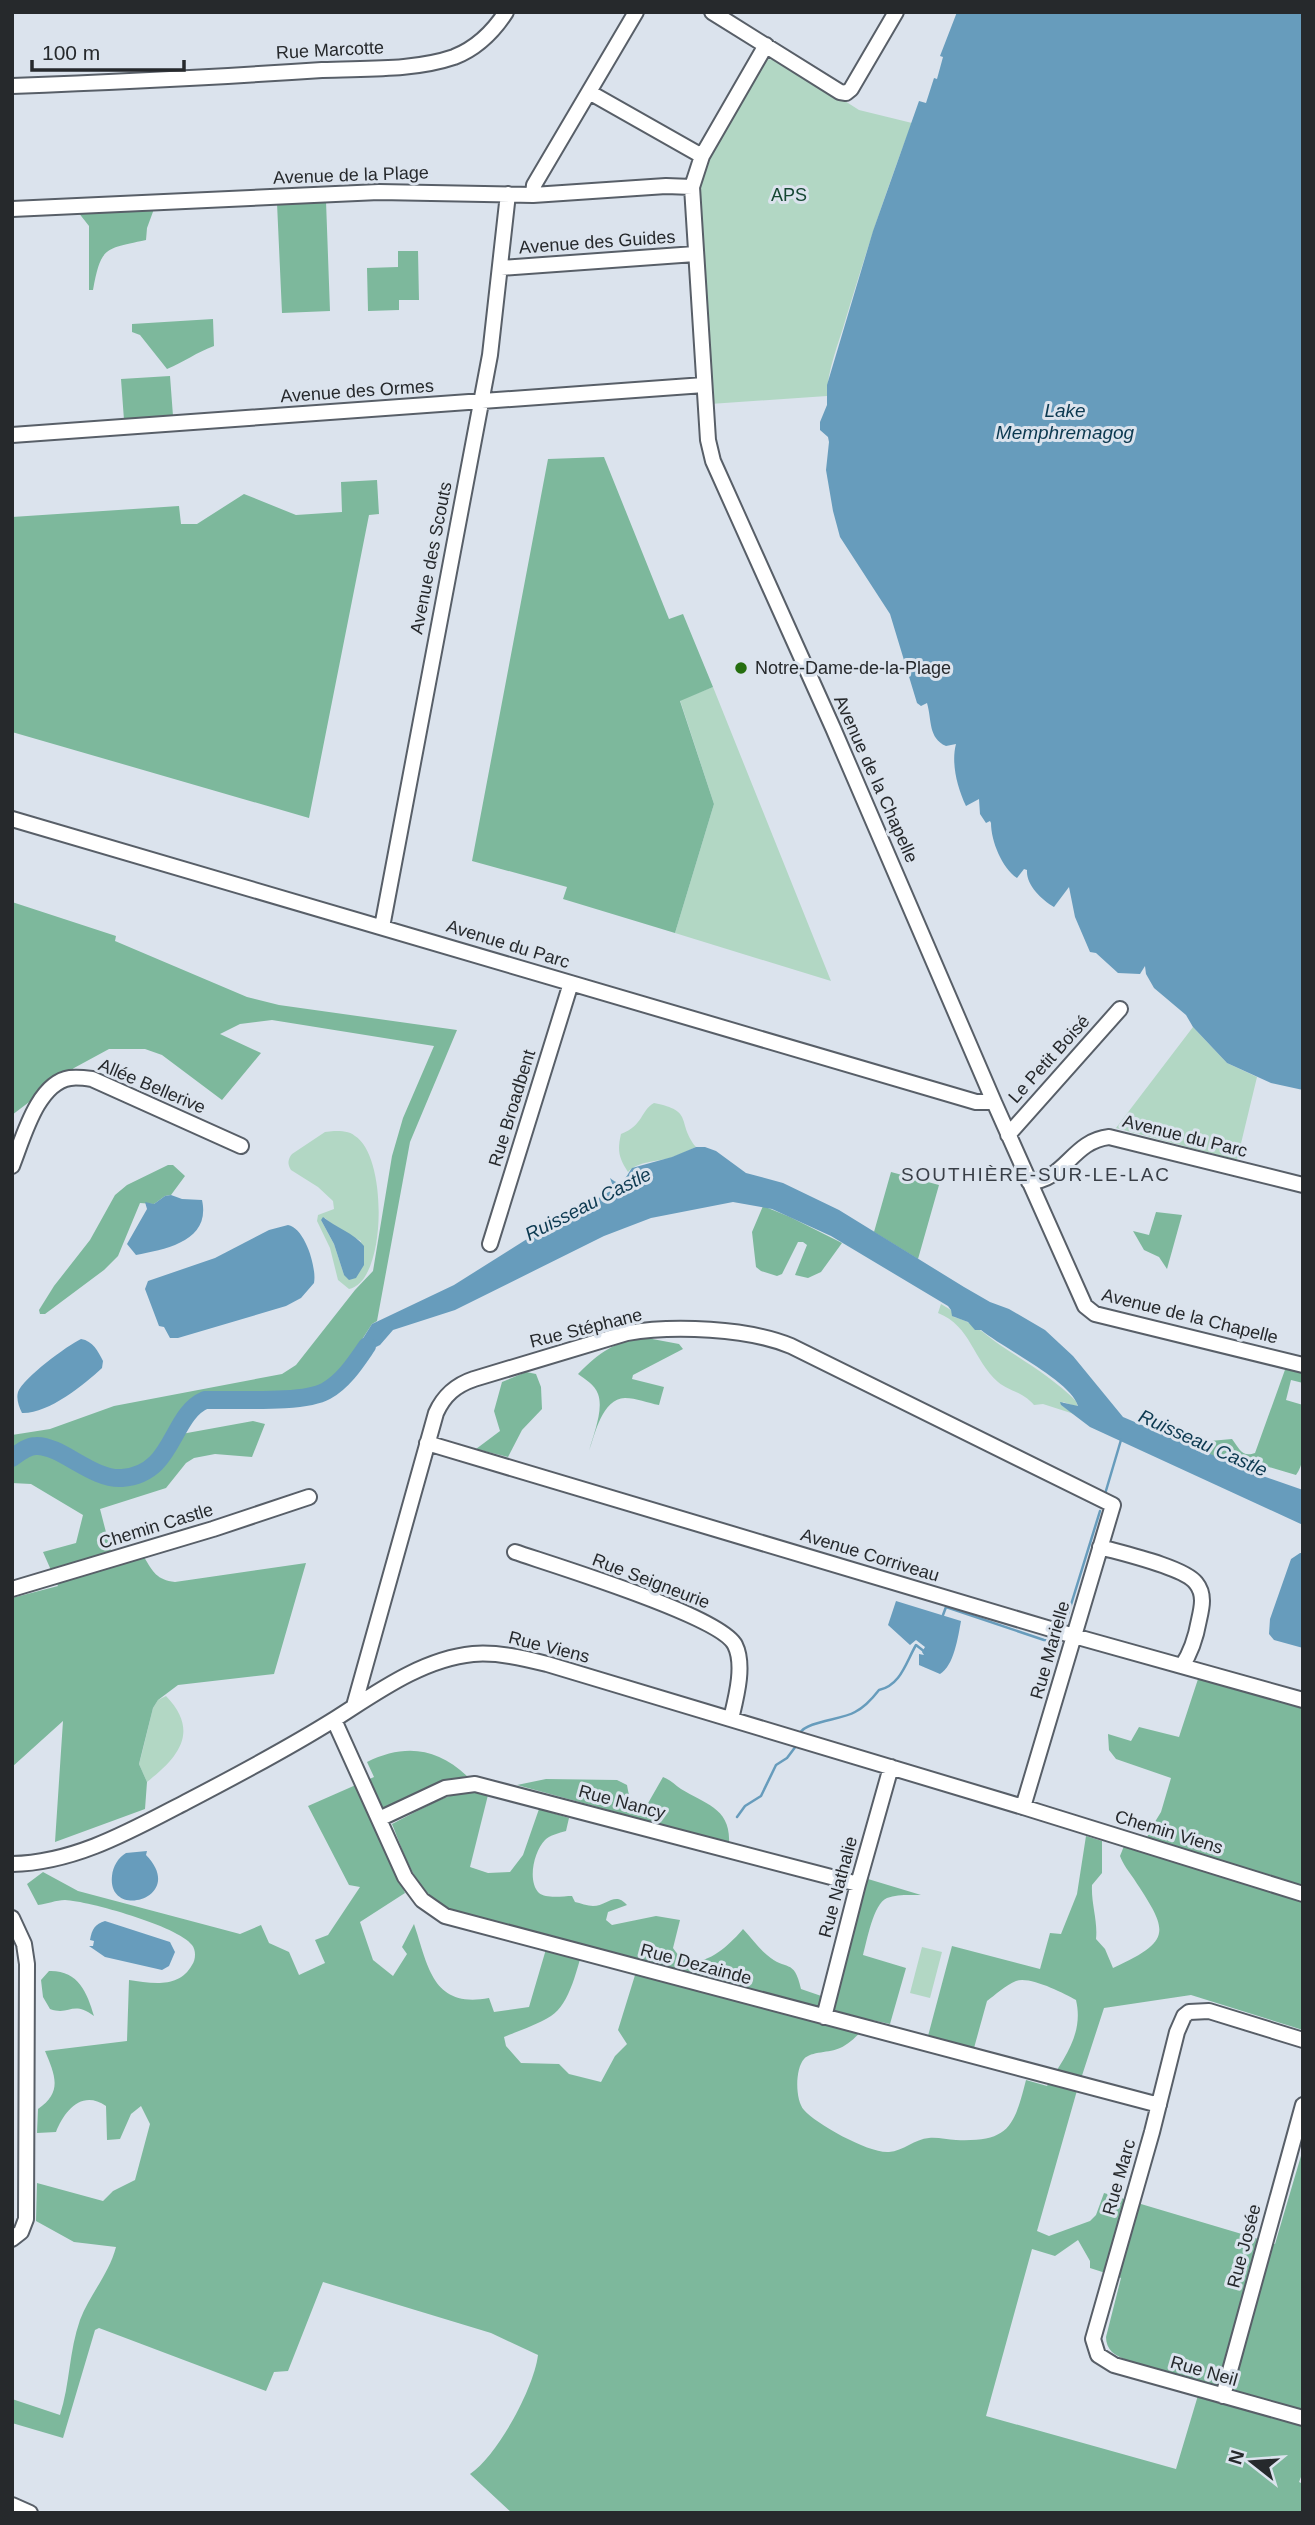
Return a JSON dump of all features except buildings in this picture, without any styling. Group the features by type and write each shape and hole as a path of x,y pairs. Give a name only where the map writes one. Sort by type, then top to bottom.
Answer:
{"street":[{"name":"Rue Marcotte","path":"12,86 423,63 454,57 474,47 491,32 506,12"},
{"path":"533,195 534,185 636,12"},
{"path":"712,12 840,92 846,93 851,89 896,12"},
{"name":"Avenue de la Chapelle","path":"766,45 702,156 692,187 704,385 713,461 860,789 1008,1135 1083,1302 1091,1312 1303,1365"},
{"path":"589,92 702,156"},
{"name":"Avenue de la Plage","path":"12,209 379,192 533,195 666,186 692,187"},
{"name":"Avenue des Scouts","path":"382,927 481,402 501,268 508,194"},
{"name":"Avenue des Guides","path":"501,268 695,254"},
{"name":"Avenue des Ormes","path":"12,435 704,385"},
{"name":"Avenue du Parc","path":"12,819 976,1102 994,1102"},
{"name":"Rue Broadbent","path":"490,1244 570,983"},
{"name":"Le Petit Boisé","path":"1008,1135 1120,1009"},
{"name":"Allée Bellerive","path":"12,1166 35,1108 50,1089 69,1078 92,1079 241,1146"},
{"name":"Avenue du Parc","path":"1030,1182 1049,1178 1082,1146 1109,1137 1303,1185"},
{"name":"Rue Stéphane","path":"354,1706 440,1403 464,1382 627,1333 652,1330 734,1332 763,1336 791,1346 1113,1505"},
{"name":"Avenue Corriveau","path":"427,1443 1074,1636 1303,1700"},
{"name":"Chemin Castle","path":"12,1589 225,1526 309,1497"},
{"name":"Rue Marielle","path":"1023,1807 1113,1505"},
{"path":"1100,1547 1177,1570 1197,1583 1202,1606 1195,1640 1182,1666"},
{"name":"Rue Seigneurie","path":"515,1552 678,1609 726,1634 735,1644 738,1657 737,1688 731,1718"},
{"name":"Rue Viens","path":"12,1864 59,1858 127,1832 242,1773 404,1678 432,1665 471,1654 509,1655 547,1664 1023,1807"},
{"name":"Rue Dezainde","path":"334,1720 410,1885 429,1906 445,1916 1159,2105"},
{"name":"Rue Nathalie","path":"824,2017 891,1768"},
{"name":"Rue Nancy","path":"379,1819 445,1788 475,1784 858,1884"},
{"name":"Chemin Viens","path":"1023,1807 1303,1894"},
{"path":"12,1917 22,1937 26,1957 19,2057 26,2219 21,2232 12,2239"},
{"name":"Rue Marc","path":"1098,2355 1094,2332 1159,2105 1177,2032 1184,2016 1189,2012 1209,2011 1303,2040"},
{"name":"Rue Josée","path":"1223,2396 1303,2105"},
{"name":"Rue Neil","path":"1098,2355 1114,2365 1303,2418"},
{"path":"12,2505 30,2513"}],"green space":[{"name":"APS","path":"767,59 782,61 859,110 912,123 885,195 831,366 827,396 710,404 697,197 701,172"},
{"path":"326,201 330,311 282,313 277,203"},
{"path":"154,209 146,240 122,245 107,252 99,265 93,290 89,290 89,226 78,212"},
{"path":"398,251 418,251 419,300 399,300 399,310 368,311 367,268 398,267"},
{"path":"213,319 214,346 167,369 140,335 132,332 132,324"},
{"path":"170,376 173,416 124,420 121,379"},
{"path":"604,457 669,619 683,614 713,687 680,701 714,804 675,933 563,899 567,887 472,861 548,459"},
{"path":"377,480 379,514 369,515 309,818 12,732 12,517 179,506 181,524 197,524 244,494 296,515 342,512 341,482"},
{"path":"713,687 831,981 675,933 714,804 680,700"},
{"path":"12,902 116,936 115,941 247,997 279,1005 457,1030 410,1142 377,1321 372,1324 352,1355 355,1364 335,1385 317,1394 286,1399 205,1400 194,1404 176,1435 253,1421 265,1424 252,1457 215,1454 194,1458 186,1463 166,1488 100,1509 115,1567 144,1557 156,1574 175,1582 306,1563 274,1674 178,1685 158,1700 153,1708 139,1764 147,1782 145,1809 55,1842 63,1721 12,1767 12,1598 58,1586 43,1552 76,1543 83,1515 31,1484 12,1483 12,1435 50,1429 114,1406 282,1374 296,1365 373,1271 392,1156 403,1118 434,1046 272,1020 240,1024 220,1034 261,1053 222,1100 162,1055 145,1049 109,1049 74,1068 12,1115"},
{"path":"1193,1027 1227,1063 1257,1077 1237,1160 1116,1128"},
{"path":"654,1103 667,1106 680,1114 696,1147 670,1158 642,1164 628,1172 620,1154 621,1134 634,1126"},
{"path":"325,1132 350,1133 366,1148 378,1191 379,1217 371,1265 362,1281 349,1289 338,1280 330,1248 317,1221 318,1215 334,1209 333,1201 318,1187 291,1170 289,1164 292,1154","holes":["325,1218 339,1230 361,1241 344,1275 334,1244 321,1220"]},
{"path":"173,1165 185,1176 171,1195 154,1204 140,1203 118,1256 104,1270 45,1314 40,1314 39,1310 54,1286 90,1240 115,1195 127,1185"},
{"path":"891,1172 939,1185 918,1259 874,1232"},
{"path":"763,1206 842,1243 821,1272 808,1278 795,1275 807,1245 803,1242 798,1242 782,1274 777,1276 756,1267 752,1232"},
{"path":"1156,1212 1182,1215 1167,1269 1159,1257 1144,1250 1133,1231 1149,1235"},
{"path":"941,1304 951,1310 954,1317 972,1325 1058,1385 1076,1401 1078,1407 1063,1402 1061,1405 1074,1414 1043,1404 1034,1405 998,1382 958,1326 938,1313"},
{"path":"647,1338 679,1344 683,1349 633,1375 632,1379 664,1387 659,1405 629,1398 617,1400 601,1418 589,1451 599,1415 600,1400 590,1382 578,1374 608,1349 625,1342"},
{"path":"1286,1367 1303,1371 1303,1383 1291,1380 1286,1400 1303,1405 1304,1451 1296,1475 1269,1467 1260,1475 1195,1448 1199,1442 1232,1439 1244,1453 1255,1453"},
{"path":"526,1372 536,1374 541,1387 542,1409 522,1430 508,1457 476,1449 500,1431 494,1411 502,1382"},
{"path":"1199,1676 1303,1706 1303,2030 1191,1995 1104,2008 1037,2231 1049,2236 1090,2221 1096,2215 1104,2193 1275,2244 1303,2149 1303,2472 1299,2482 1303,2484 1303,2513 512,2513 470,2474 492,2452 513,2420 530,2385 538,2355 491,2333 323,2282 288,2371 274,2372 266,2391 99,2328 95,2330 63,2438 12,2423 12,2399 60,2415 80,2320 109,2266 116,2247 74,2242 36,2221 37,2183 103,2201 113,2191 135,2180 150,2124 141,2106 131,2114 120,2139 107,2140 106,2106 89,2100 82,2101 69,2110 56,2132 37,2133 38,2109 51,2096 55,2083 45,2051 127,2041 129,1980 164,1983 180,1978 193,1963 195,1955 192,1945 183,1938 132,1916 76,1901 65,1900 38,1905 27,1884 43,1872 78,1891 240,1934 261,1925 269,1943 289,1952 299,1975 325,1963 315,1940 328,1935 360,1887 349,1885 308,1806 374,1777 367,1762 394,1753 419,1751 444,1759 467,1776 450,1780 372,1816 405,1893 360,1922 373,1960 393,1976 407,1954 402,1947 414,1924 429,1968 444,1990 455,1997 470,2000 489,1998 494,2012 529,2007 549,1939 449,1911 427,1893 413,1873 392,1824 454,1794 474,1791 488,1795 470,1867 488,1873 510,1872 523,1855 539,1809 569,1818 566,1831 547,1838 538,1851 533,1866 533,1881 539,1893 550,1897 572,1896 575,1902 591,1906 619,1899 627,1905 608,1912 606,1920 612,1925 656,1916 680,1920 673,1948 681,1957 690,1961 700,1961 720,1951 743,1929 767,1955 792,1969 801,1989 833,2000 868,1879 921,1895 895,1896 882,1902 871,1924 863,1955 906,1968 890,2024 872,2020 844,2046 807,2056 801,2064 798,2077 799,2099 810,2116 857,2143 889,2152 929,2138 974,2140 998,2134 1013,2120 1026,2080 1047,2086 1060,2066 1075,2035 1078,2012 1076,2000 1029,1981 1016,1981 987,2001 974,2048 928,2036 952,1946 1040,1969 1050,1933 1061,1934 1077,1894 1086,1836 1102,1841 1102,1873 1092,1885 1092,1899 1096,1939 1105,1949 1113,1968 1147,1950 1155,1941 1159,1932 1154,1911 1120,1856 1124,1846 1142,1851 1161,1812 1171,1778 1116,1759 1109,1750 1108,1734 1131,1741 1139,1727 1179,1737","holes":["584,1945 640,1959 618,2030 627,2044 615,2056 601,2082 569,2074 559,2064 521,2063 506,2046 504,2037 540,2022 558,2011 572,1984","1078,2240 1090,2261 1090,2268 1121,2278 1106,2337 1111,2350 1141,2365 1202,2382 1176,2469 986,2416 1032,2249 1055,2256"]},
{"path":"166,1696 182,1721 181,1743 168,1763 147,1782 139,1764 153,1708 158,1700"},
{"path":"663,1777 721,1814 726,1822 729,1843 517,1785 546,1779 617,1780 627,1785 629,1796 642,1808 647,1805"},
{"path":"922,1947 942,1952 930,1998 910,1993"},
{"path":"49,1971 67,1974 80,1984 94,2016 81,2009 50,2009 43,1997 41,1980"}],"water":[{"name":"Lake Memphremagog","path":"957,12 1303,12 1303,1090 1271,1083 1227,1063 1193,1027 1186,1015 1154,988 1146,974 1145,966 1140,974 1118,973 1096,953 1090,952 1075,917 1069,887 1054,907 1035,891 1027,876 1027,870 1024,869 1017,878 1012,874 995,846 990,821 986,823 980,814 979,799 966,806 955,767 956,744 946,746 940,743 933,733 927,703 921,706 917,703 890,614 840,537 826,470 829,442 828,437 820,430 820,422 827,405 827,385 873,231 919,101 926,103 934,78 937,79 943,57 940,56"},
{"path":"696,1147 716,1151 746,1173 783,1183 839,1210 964,1287 1045,1330 1073,1356 1123,1417 1260,1475 1303,1490 1303,1525 1090,1427 1061,1405 1060,1402 1078,1406 1063,1386 981,1330 975,1330 968,1322 952,1316 948,1306 831,1236 772,1209 733,1202 651,1218 604,1236 455,1310 393,1330 380,1345 372,1349 364,1364 355,1364 352,1356 372,1324 454,1285 527,1239 588,1210 600,1197 614,1189 610,1178 621,1182 632,1168"},
{"path":"171,1195 182,1199 202,1200 203,1214 200,1225 184,1241 161,1250 136,1255 127,1244 147,1209 145,1202 154,1204"},
{"path":"323,1217 355,1237 364,1246 364,1265 356,1278 349,1280 344,1275 334,1244 321,1220"},
{"path":"288,1225 300,1233 314,1268 314,1283 301,1298 286,1306 178,1338 170,1338 164,1327 159,1326 145,1289 148,1281 215,1258 269,1230"},
{"path":"81,1339 92,1344 97,1350 103,1361 102,1368 54,1404 22,1413 17,1397 22,1386 46,1362"},
{"path":"1303,1553 1303,1648 1274,1640 1269,1634 1270,1619 1291,1559"},
{"path":"896,1601 961,1621 952,1658 940,1674 919,1665 919,1654 924,1655 922,1652 925,1647 916,1640 910,1645 888,1625"},
{"path":"147,1851 146,1855 156,1870 158,1883 152,1892 143,1898 121,1898 114,1890 112,1876 116,1863 126,1853"},
{"path":"105,1921 170,1942 175,1952 169,1966 162,1970 105,1957 89,1946 93,1946 94,1941 90,1940 94,1927"}],"waterway":[{"name":"Ruisseau Castle","path":"12,1458 29,1447 46,1447 99,1474 122,1478 139,1474 162,1456 185,1418 194,1407 205,1400 268,1400 315,1395 338,1382 367,1346"},
{"path":"1105,1494 1121,1440"},
{"path":"1065,1624 1100,1511"},
{"path":"943,1615 946,1607 1044,1640 1059,1641"},
{"path":"800,1733 817,1723 859,1710 879,1690 898,1678 916,1645 925,1652"},
{"path":"737,1817 745,1806 761,1796 776,1765 787,1758 796,1746"}],"place":[{"name":"Notre-Dame-de-la-Plage","path":"741,668"}],"district":[{"name":"SOUTHIÈRE-SUR-LE-LAC","path":"1036,1174"}]}
